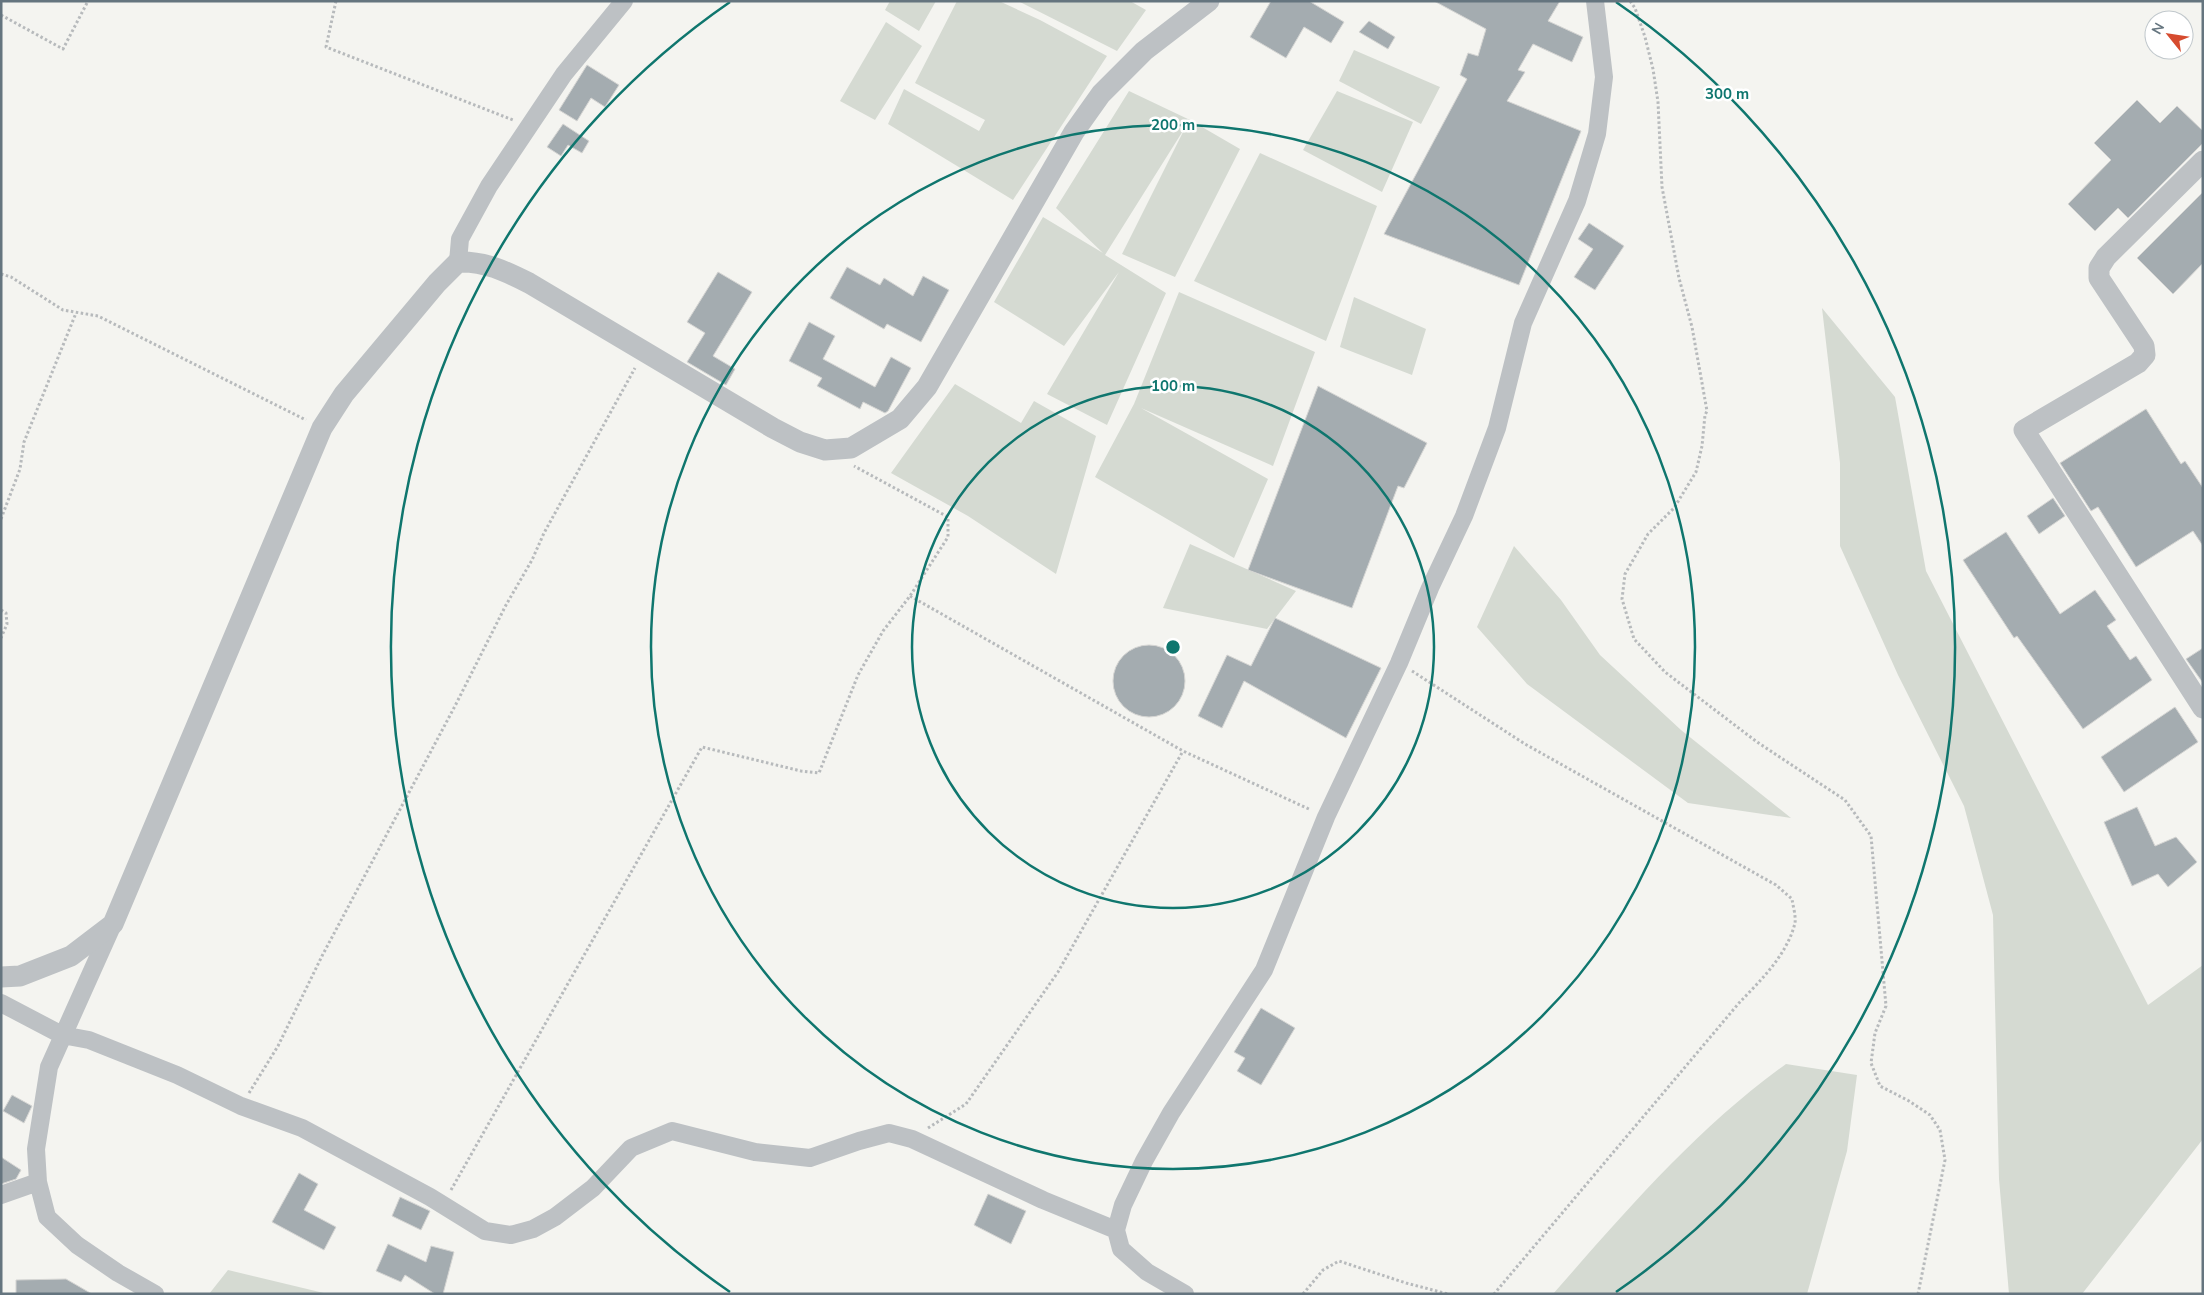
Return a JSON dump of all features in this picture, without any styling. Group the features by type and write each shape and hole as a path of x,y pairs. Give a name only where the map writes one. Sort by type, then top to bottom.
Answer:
{"street":[{"path":"155,1294 118,1273 77,1246 47,1217 38,1182 36,1149 49,1067 112,924 322,428 344,394 437,283 458,262 460,239 489,186 564,74 624,1"},
{"path":"458,262 476,262 500,268 529,282 773,428 800,442 825,450 850,448 900,419 927,387 1074,132 1101,94 1144,51 1209,1"},
{"path":"1185,1294 1147,1272 1121,1249 1116,1230 1123,1205 1144,1160 1171,1113 1264,970 1326,817 1399,663 1430,588 1464,516 1497,428 1523,323 1577,201 1597,134 1604,78 1595,1"},
{"path":"2203,161 2106,257 2099,268 2099,278 2144,346 2145,355 2138,363 2024,430 2203,708"},
{"path":"1,977 20,976 71,956 112,924"},
{"path":"1,1003 62,1036 89,1040 177,1075 241,1106 302,1128 443,1205 485,1231 511,1235 533,1229 555,1217 592,1188 631,1148 672,1131 755,1152 810,1158 859,1141 890,1134 912,1139 1043,1200 1116,1230"},
{"path":"1,1195 38,1182"}],"path":[{"path":"1,15 62,49 88,1"},
{"path":"336,1 326,47 528,126"},
{"path":"1630,1 1635,8 1645,37 1653,69 1658,102 1662,187 1679,278 1692,327 1707,411 1696,472 1674,508 1648,534 1625,574 1622,599 1634,640 1665,672 1757,742 1845,800 1871,836 1886,1006 1874,1033 1871,1063 1880,1086 1930,1115 1940,1130 1945,1160 1918,1294"},
{"path":"1,274 12,277 63,310 98,316 322,428"},
{"path":"1,519 20,469 24,442 76,313"},
{"path":"241,1106 278,1046 322,956 506,605 644,350"},
{"path":"443,1205 702,747 801,771 818,773 858,675 884,631 910,596 948,537 948,517 850,464 850,448"},
{"path":"910,596 1183,751 1326,817"},
{"path":"1,610 6,612 7,624 1,638"},
{"path":"1399,663 1525,744 1776,885 1792,899 1795,921 1789,938 1770,972 1727,1017 1494,1294"},
{"path":"912,1139 966,1104 1058,972 1183,751"},
{"path":"1303,1294 1323,1270 1339,1261 1406,1284 1448,1294"}],"shaded area":[{"path":"890,1 936,1 919,31 885,10"},
{"path":"957,1 999,1 1040,20 1107,56 1013,200 888,124 904,89 979,131 985,120 915,83"},
{"path":"1018,1 1130,1 1146,10 1117,51"},
{"path":"886,22 922,46 875,120 840,101"},
{"path":"1354,50 1440,87 1421,124 1339,81"},
{"path":"1129,91 1190,120 1240,149 1175,277 1122,254 1186,126 1105,255 1166,293 1107,425 1047,394 1119,272 1064,346 994,302 1043,217 1103,253 1056,208"},
{"path":"1337,91 1413,122 1382,192 1303,150"},
{"path":"1260,153 1377,206 1326,341 1194,281"},
{"path":"1179,292 1315,352 1273,466 1141,408 1268,479 1234,558 1095,477 1134,404"},
{"path":"1354,297 1426,329 1412,375 1340,347"},
{"path":"1822,308 1895,397 1926,571 2148,1005 2203,965 2203,1139 2082,1294 2009,1294 1999,1179 1993,915 1964,806 1898,675 1840,546 1840,463"},
{"path":"955,384 1021,423 1034,401 1096,436 1056,574 968,516 891,473"},
{"path":"1190,544 1296,591 1267,629 1163,608"},
{"path":"1514,546 1561,600 1600,655 1681,730 1791,818 1688,803 1527,684 1477,627"},
{"path":"1786,1064 1857,1075 1847,1151 1807,1294 1553,1294 1607,1232 1692,1143 1722,1115"},
{"path":"228,1270 328,1294 209,1294"}],"building":[{"path":"1271,1 1309,1 1344,22 1331,43 1304,27 1286,58 1250,37"},
{"path":"1434,1 1560,1 1548,21 1583,37 1572,62 1533,44 1518,70 1525,72 1507,101 1581,131 1519,285 1384,234 1467,79 1460,75 1468,53 1478,56 1486,29"},
{"path":"1369,21 1395,37 1388,49 1359,32"},
{"path":"587,65 619,85 605,107 591,98 577,121 559,110"},
{"path":"2137,100 2160,123 2177,106 2203,131 2203,143 2128,218 2118,208 2095,231 2068,204 2111,160 2094,143"},
{"path":"563,124 589,141 582,153 568,145 561,156 547,147"},
{"path":"2203,192 2203,263 2173,294 2137,258"},
{"path":"1589,223 1624,246 1595,290 1574,277 1593,249 1578,239"},
{"path":"847,267 880,285 884,278 913,296 923,276 949,290 921,342 887,324 884,329 830,298"},
{"path":"718,272 752,292 713,356 735,369 726,385 687,362 705,333 687,322"},
{"path":"809,322 835,336 823,359 875,387 891,357 911,368 888,411 885,413 863,402 860,409 817,386 822,378 789,361"},
{"path":"1318,386 1427,443 1404,488 1398,486 1352,608 1248,570"},
{"path":"2146,409 2181,464 2185,461 2203,488 2203,546 2193,531 2136,567 2098,507 2091,511 2060,463"},
{"path":"2053,498 2065,516 2039,534 2027,516"},
{"path":"2006,532 2060,614 2095,590 2116,620 2107,626 2130,660 2136,656 2152,680 2083,729 2017,636 2014,638 1963,560"},
{"path":"1275,618 1381,668 1346,738 1244,681 1222,728 1198,716 1227,655 1251,666"},
{"path":"1149,645 1169,651 1179,661 1185,681 1179,701 1169,711 1149,717 1129,711 1119,701 1113,681 1119,661 1129,651"},
{"path":"2203,648 2203,683 2186,659"},
{"path":"2175,707 2198,742 2124,792 2101,757"},
{"path":"2137,807 2155,846 2176,837 2197,862 2168,887 2158,874 2132,886 2104,822"},
{"path":"1261,1008 1295,1028 1261,1085 1237,1071 1245,1058 1234,1052"},
{"path":"12,1095 32,1106 24,1123 3,1111"},
{"path":"1,1157 21,1170 16,1179 1,1184"},
{"path":"299,1173 318,1184 304,1210 336,1227 324,1250 272,1222"},
{"path":"988,1194 1026,1211 1011,1244 974,1225"},
{"path":"400,1197 430,1211 421,1230 392,1216"},
{"path":"388,1244 426,1262 431,1246 454,1252 443,1294 435,1294 405,1275 401,1282 376,1271"},
{"path":"66,1279 92,1294 16,1294 16,1280"}]}
